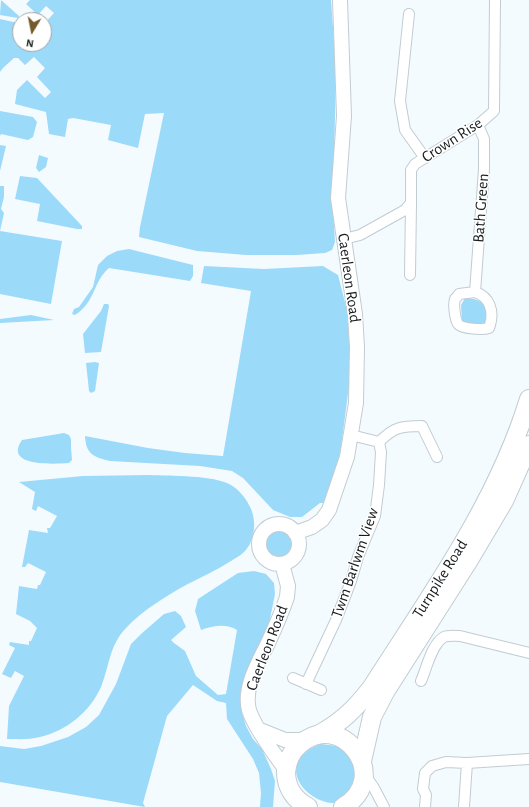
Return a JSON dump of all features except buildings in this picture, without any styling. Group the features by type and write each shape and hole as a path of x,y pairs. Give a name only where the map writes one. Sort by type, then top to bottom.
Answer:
{"highway":[{"name":"Turnpike Road","path":"311,738 332,728 344,718 363,699 376,681 456,554 491,493 514,442 529,399"},
{"name":"Turnpike Road","path":"351,806 363,782 363,767 372,717 385,692 469,560 504,501 529,445"},
{"path":"284,807 289,759 295,748 311,738 332,735 345,740 355,749 363,767"},
{"path":"287,777 293,795 301,803 308,807"}],"main road":[{"name":"Caerleon Road","path":"295,533 312,527 322,520 329,510 347,457 356,403 358,347 355,314 338,198 344,116 340,0"},
{"path":"279,524 286,526 295,533 298,539 297,551 289,561 282,564 265,559 261,554 259,547 259,540 262,534 272,525 279,524"},
{"name":"Caerleon Road","path":"282,564 288,586 285,603 252,680 248,695 249,709 254,720 287,777"},
{"path":"260,730 285,740 311,738"}],"street":[{"name":"Crown Rise","path":"410,274 411,170 415,164 478,125 494,111 495,0"},
{"path":"409,14 400,101 404,130 425,158"},
{"name":"Bath Green","path":"474,292 484,169 484,139 478,125"},
{"path":"344,239 360,235 405,210 411,203"},
{"path":"351,435 379,442 392,430 412,426 422,426 437,457"},
{"name":"Twm Barlwm View","path":"306,684 336,620 375,516 381,452 379,442"},
{"path":"421,681 434,648 444,637 460,636 529,653"},
{"path":"293,678 321,690"},
{"path":"425,807 426,795 423,789 425,774 432,766 446,762 467,763 529,759"},
{"path":"464,807 467,763"},
{"path":"363,767 384,807"}],"shaded area":[{"path":"1,0 14,12 12,12 12,17 0,15"},
{"path":"30,0 331,0 336,69 333,209 335,242 332,250 325,253 297,255 246,255 197,251 139,237 164,113 145,114 138,148 108,140 111,125 73,118 68,119 65,137 49,134 46,112 15,104 17,90 27,80 45,98 51,92 37,77 45,68 34,57 25,65 18,58 14,58 0,72 0,19 12,22 12,52 52,52 52,15 54,13 46,6 41,12 35,12 26,4"},
{"path":"0,111 33,117 37,122 33,137 28,140 1,134 0,136"},
{"path":"0,145 6,146 0,171"},
{"path":"39,155 48,158 46,167 39,172 36,168"},
{"path":"20,176 37,178 82,226 82,229 37,221 40,204 15,199"},
{"path":"0,186 4,186 4,197 1,209 4,213 0,231"},
{"path":"0,231 62,241 51,304 0,294"},
{"path":"129,249 193,265 193,276 190,281 109,268 99,280 87,304 75,315 72,314 74,309 79,307 93,287 98,265 107,256 117,251"},
{"path":"204,266 264,269 323,266 338,275 347,310 351,370 341,448 331,493 327,503 320,503 302,517 290,517 273,510 243,478 232,471 200,466 110,461 95,456 87,447 85,436 148,448 223,456 251,291 201,283"},
{"path":"465,298 479,301 489,311 487,321 484,324 468,325 462,322 461,305"},
{"path":"104,304 108,304 109,306 101,352 85,353 83,334 101,311"},
{"path":"31,315 54,320 0,323 0,319"},
{"path":"86,363 99,363 95,391 91,393 89,391"},
{"path":"64,433 69,435 71,439 72,460 69,463 53,464 33,462 19,455 18,449 22,440"},
{"path":"150,475 214,479 231,485 246,499 252,510 254,529 251,542 241,555 162,599 140,615 127,627 113,648 101,687 90,705 76,719 59,730 40,737 27,739 7,739 9,706 24,676 15,671 11,678 2,674 15,648 9,645 10,642 29,645 29,641 31,641 37,628 30,621 16,614 19,586 37,589 46,572 28,563 25,567 22,567 29,530 48,533 47,528 50,528 57,516 38,506 36,511 32,509 35,492 19,482 83,476"},
{"path":"279,530 289,534 293,544 289,554 279,558 269,554 265,544 269,534"},
{"path":"254,571 266,574 274,583 275,594 268,629 241,693 242,713 246,726 253,739 262,749 275,781 273,807 260,807 261,793 259,773 253,759 227,719 226,703 217,701 193,685 167,716 143,803 145,807 0,782 0,746 24,749 41,746 68,737 86,727 99,715 116,684 131,644 164,614 175,611 181,616 186,627 171,640 185,651 196,676 218,695 226,694 237,630 228,626 215,626 201,630 195,611 198,599 238,573"},
{"path":"321,744 337,746 350,755 357,778 347,795 340,803 327,802 316,798 306,791 299,781 296,771 298,761 306,752"}]}
